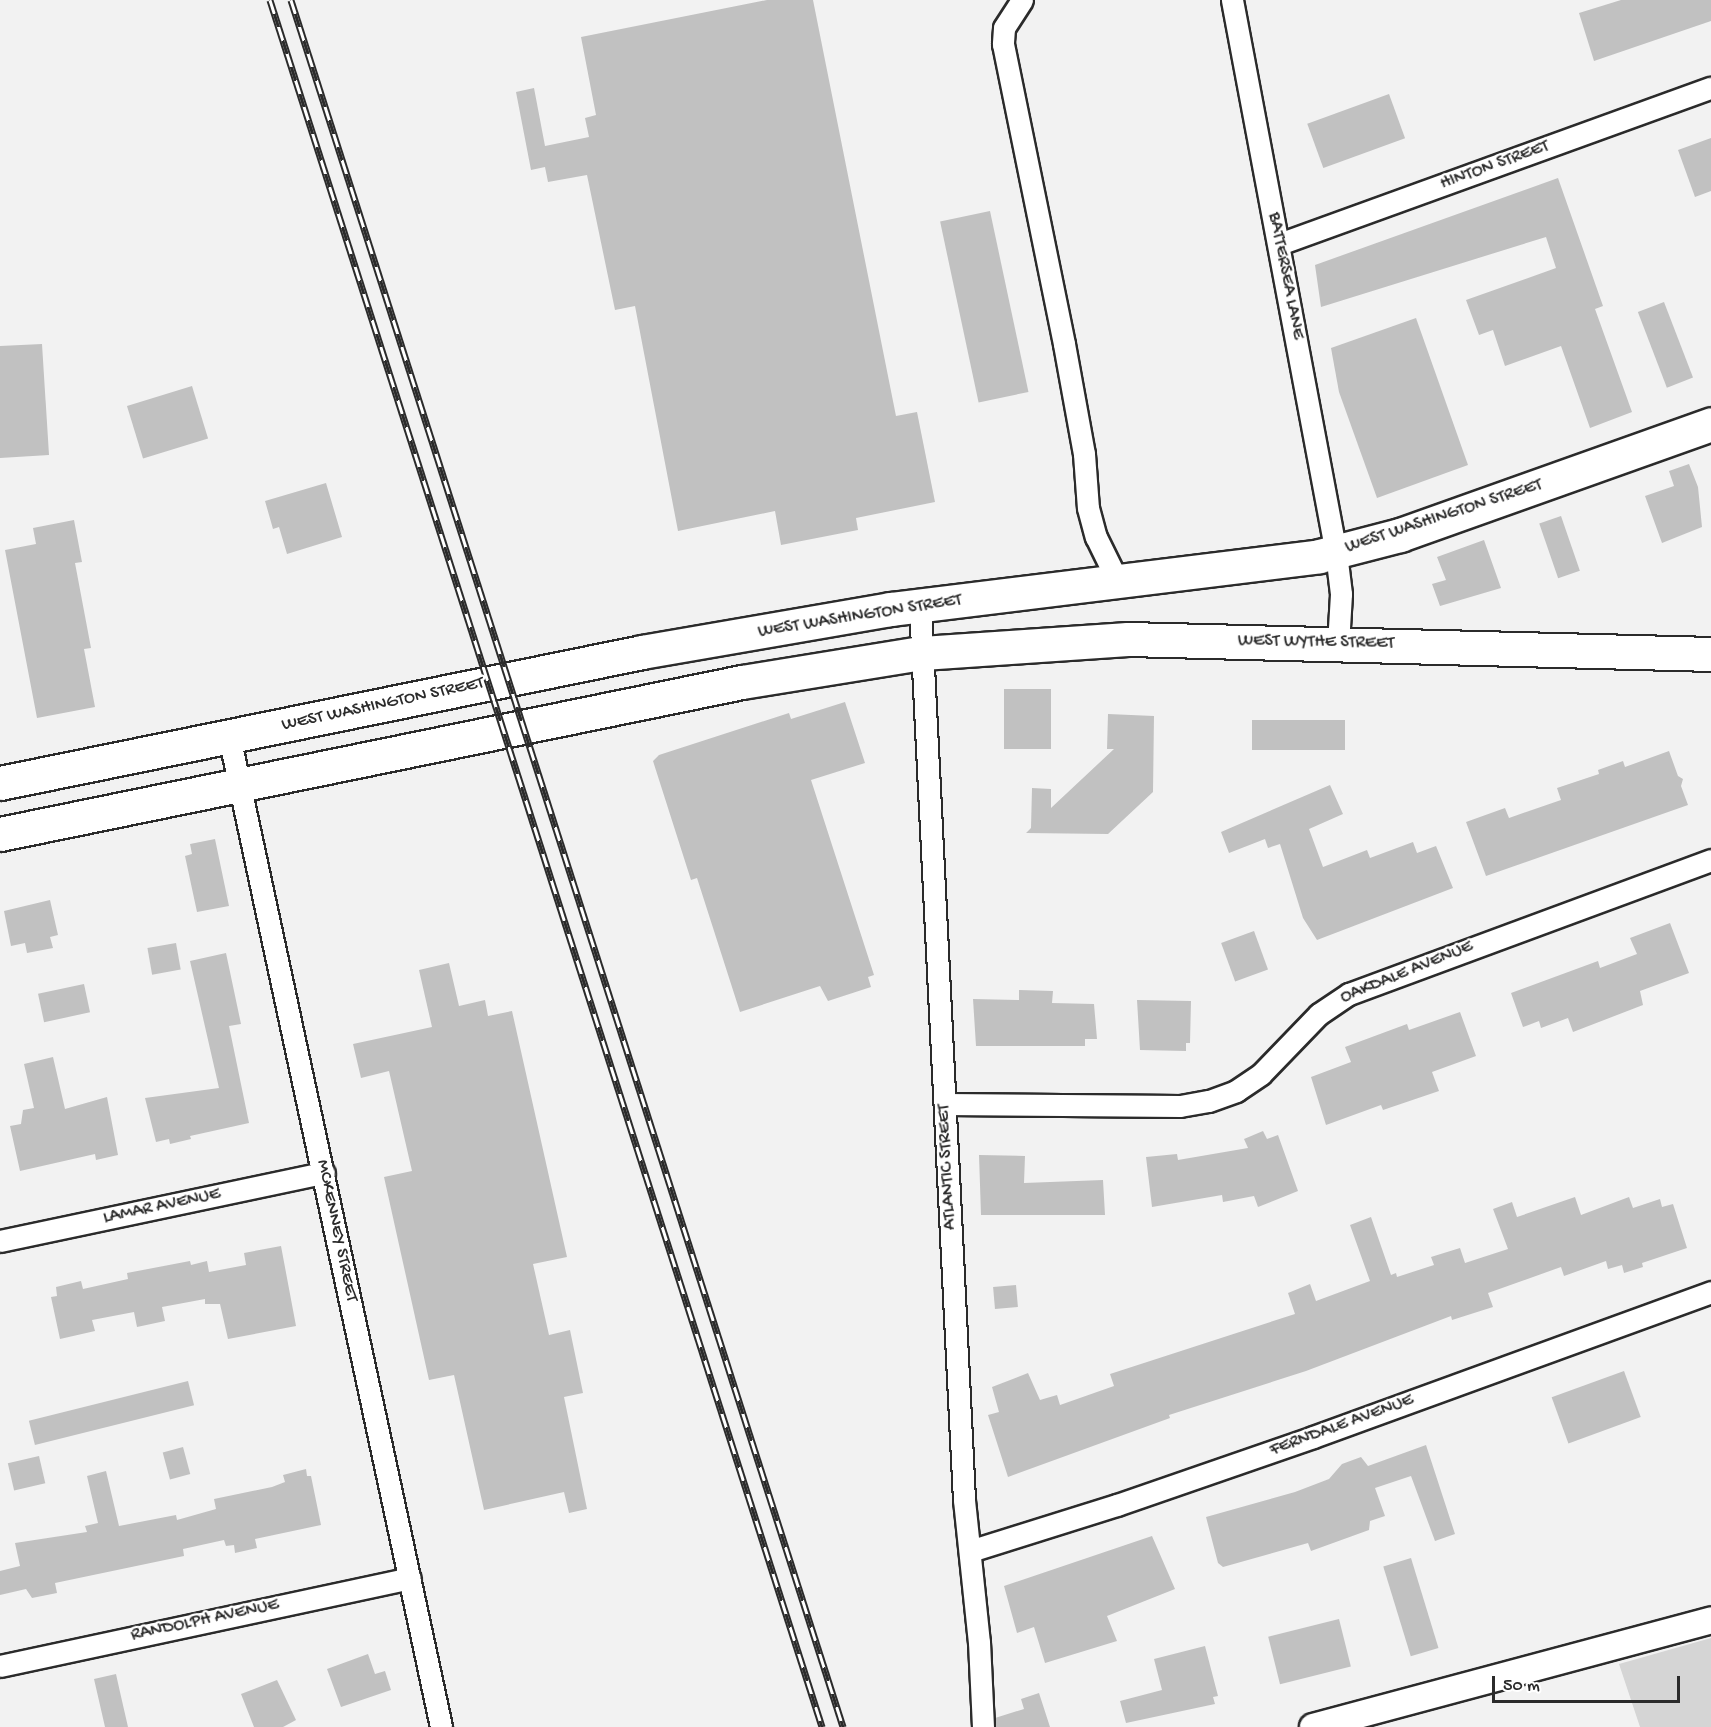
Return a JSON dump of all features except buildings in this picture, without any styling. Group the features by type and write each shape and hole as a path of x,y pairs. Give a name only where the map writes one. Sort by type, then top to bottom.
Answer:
{"main road":[{"name":"WEST WASHINGTON STREET","path":"0,783 642,652 920,606 1119,584 1336,553 1400,535 1711,424"},
{"name":"WEST WYTHE STREET","path":"922,654 1128,639 1711,654"},
{"path":"0,834 239,782 742,682 922,654"}],"street":[{"path":"1022,0 1010,12 1004,28 1003,44 1074,399 1088,508 1096,537 1119,584"},
{"name":"BATTERSEA LANE","path":"1232,0 1336,553 1341,594 1338,644"},
{"name":"HINTON STREET","path":"1279,244 1711,88"},
{"name":"ATLANTIC STREET","path":"920,606 964,1500 970,1551 982,1727"},
{"name":"MCKENNEY STREET","path":"229,736 441,1727"},
{"name":"OAKDALE AVENUE","path":"945,1104 1180,1106 1209,1101 1236,1091 1261,1074 1319,1014 1349,994 1711,860"},
{"name":"LAMAR AVENUE","path":"0,1241 324,1173"},
{"name":"FERNDALE AVENUE","path":"970,1551 1292,1445 1711,1292"},
{"name":"RANDOLPH AVENUE","path":"0,1666 410,1578"},
{"path":"1325,1725 1711,1620"}],"shaded area":[{"path":"1711,1638 1711,1727 1640,1727 1619,1664"}],"railway":[{"path":"270,0 822,1727"},
{"path":"291,0 843,1727"}]}
